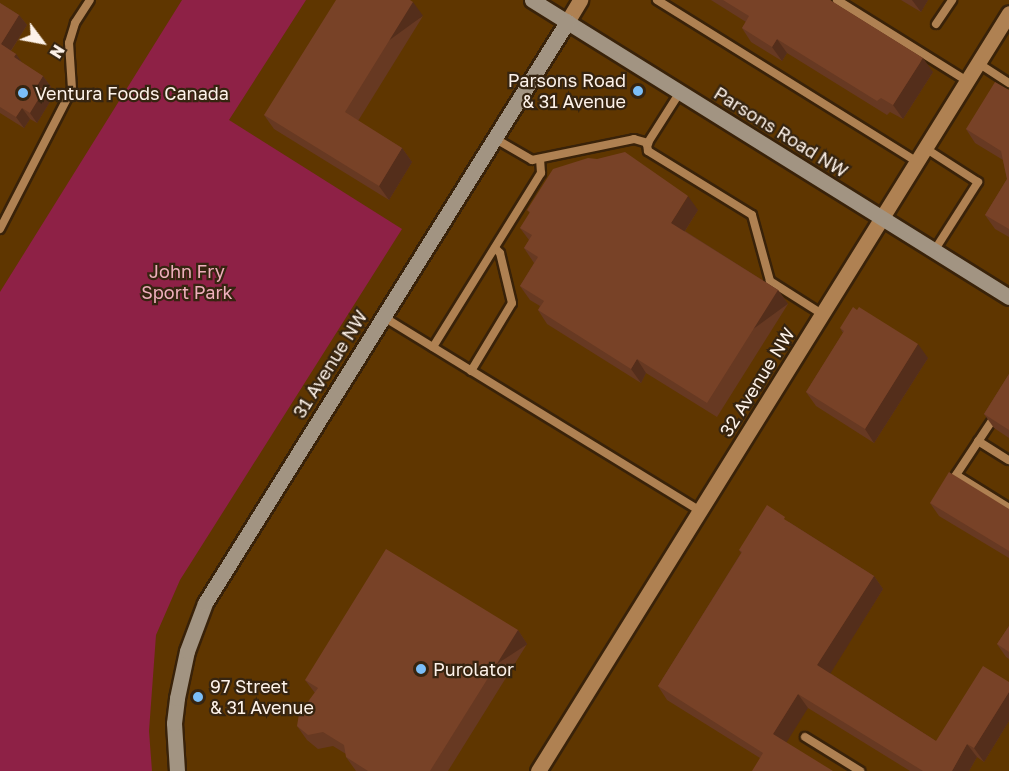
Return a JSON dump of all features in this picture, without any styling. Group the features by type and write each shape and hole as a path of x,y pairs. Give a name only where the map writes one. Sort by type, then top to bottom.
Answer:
{"street":[{"name":"Parsons Road NW","path":"532,0 1009,297"},
{"name":"31 Avenue NW","path":"177,771 174,723 177,698 188,651 205,603 580,0"},
{"name":"32 Avenue NW","path":"538,771 1009,13"}],"lane":[{"path":"0,229 72,89 69,43 75,23 90,0"},
{"path":"657,0 917,162"},
{"path":"837,0 967,81"},
{"path":"936,24 951,0"},
{"path":"978,63 1009,83"},
{"path":"680,92 646,147 652,154 752,215 770,280 822,314"},
{"path":"494,138 527,159 540,159 634,139 648,143"},
{"path":"926,148 978,182 934,251"},
{"path":"433,347 541,173 540,159"},
{"path":"471,370 512,303 500,253 495,248"},
{"path":"382,316 700,510"},
{"path":"1003,404 956,475 1009,508"},
{"path":"978,441 1009,460"},
{"path":"805,737 860,771"}],"green space":[{"name":"John Fry Sport Park","path":"182,0 306,0 229,120 402,229 180,580 156,635 149,731 152,771 0,771 0,292"}],"building":[{"path":"336,0 410,0 413,2 345,112 402,148 379,186 264,115"},
{"path":"723,0 830,0 923,58 893,105 881,98 877,101 777,39 772,47 742,28 749,16"},
{"path":"0,3 19,15 1,44 16,54 14,57 43,76 37,86 44,90 30,113 22,108 16,117 0,107"},
{"path":"995,82 1009,90 1009,229 985,215 1007,179 1001,151 966,129"},
{"path":"625,152 688,196 671,223 778,290 707,403 637,359 631,369 538,310 544,301 520,286 538,257 524,248 532,235 520,228 530,212 527,210 553,169 588,158 597,159"},
{"path":"853,307 857,310 859,307 918,344 865,429 806,392 844,331 840,328"},
{"path":"1009,374 1009,430 984,414"},
{"path":"949,472 1009,509 1009,551 930,503"},
{"path":"767,505 785,517 784,519 874,576 817,665 936,741 983,666 1009,682 1009,692 974,748 967,744 952,771 923,771 798,694 773,734 833,771 752,771 763,753 658,686 742,552 739,550"},
{"name":"Purolator","path":"386,549 518,630 430,771 368,771 346,757 344,745 323,732 308,735 297,726 299,714 318,688 305,680"},
{"path":"1009,626 1009,652 997,644"}],"place":[{"name":"Parsons Road & 31 Avenue","path":"638,91"},
{"name":"Ventura Foods Canada","path":"23,93"},
{"name":"Purolator","path":"421,669"},
{"name":"97 Street & 31 Avenue","path":"198,697"}]}
